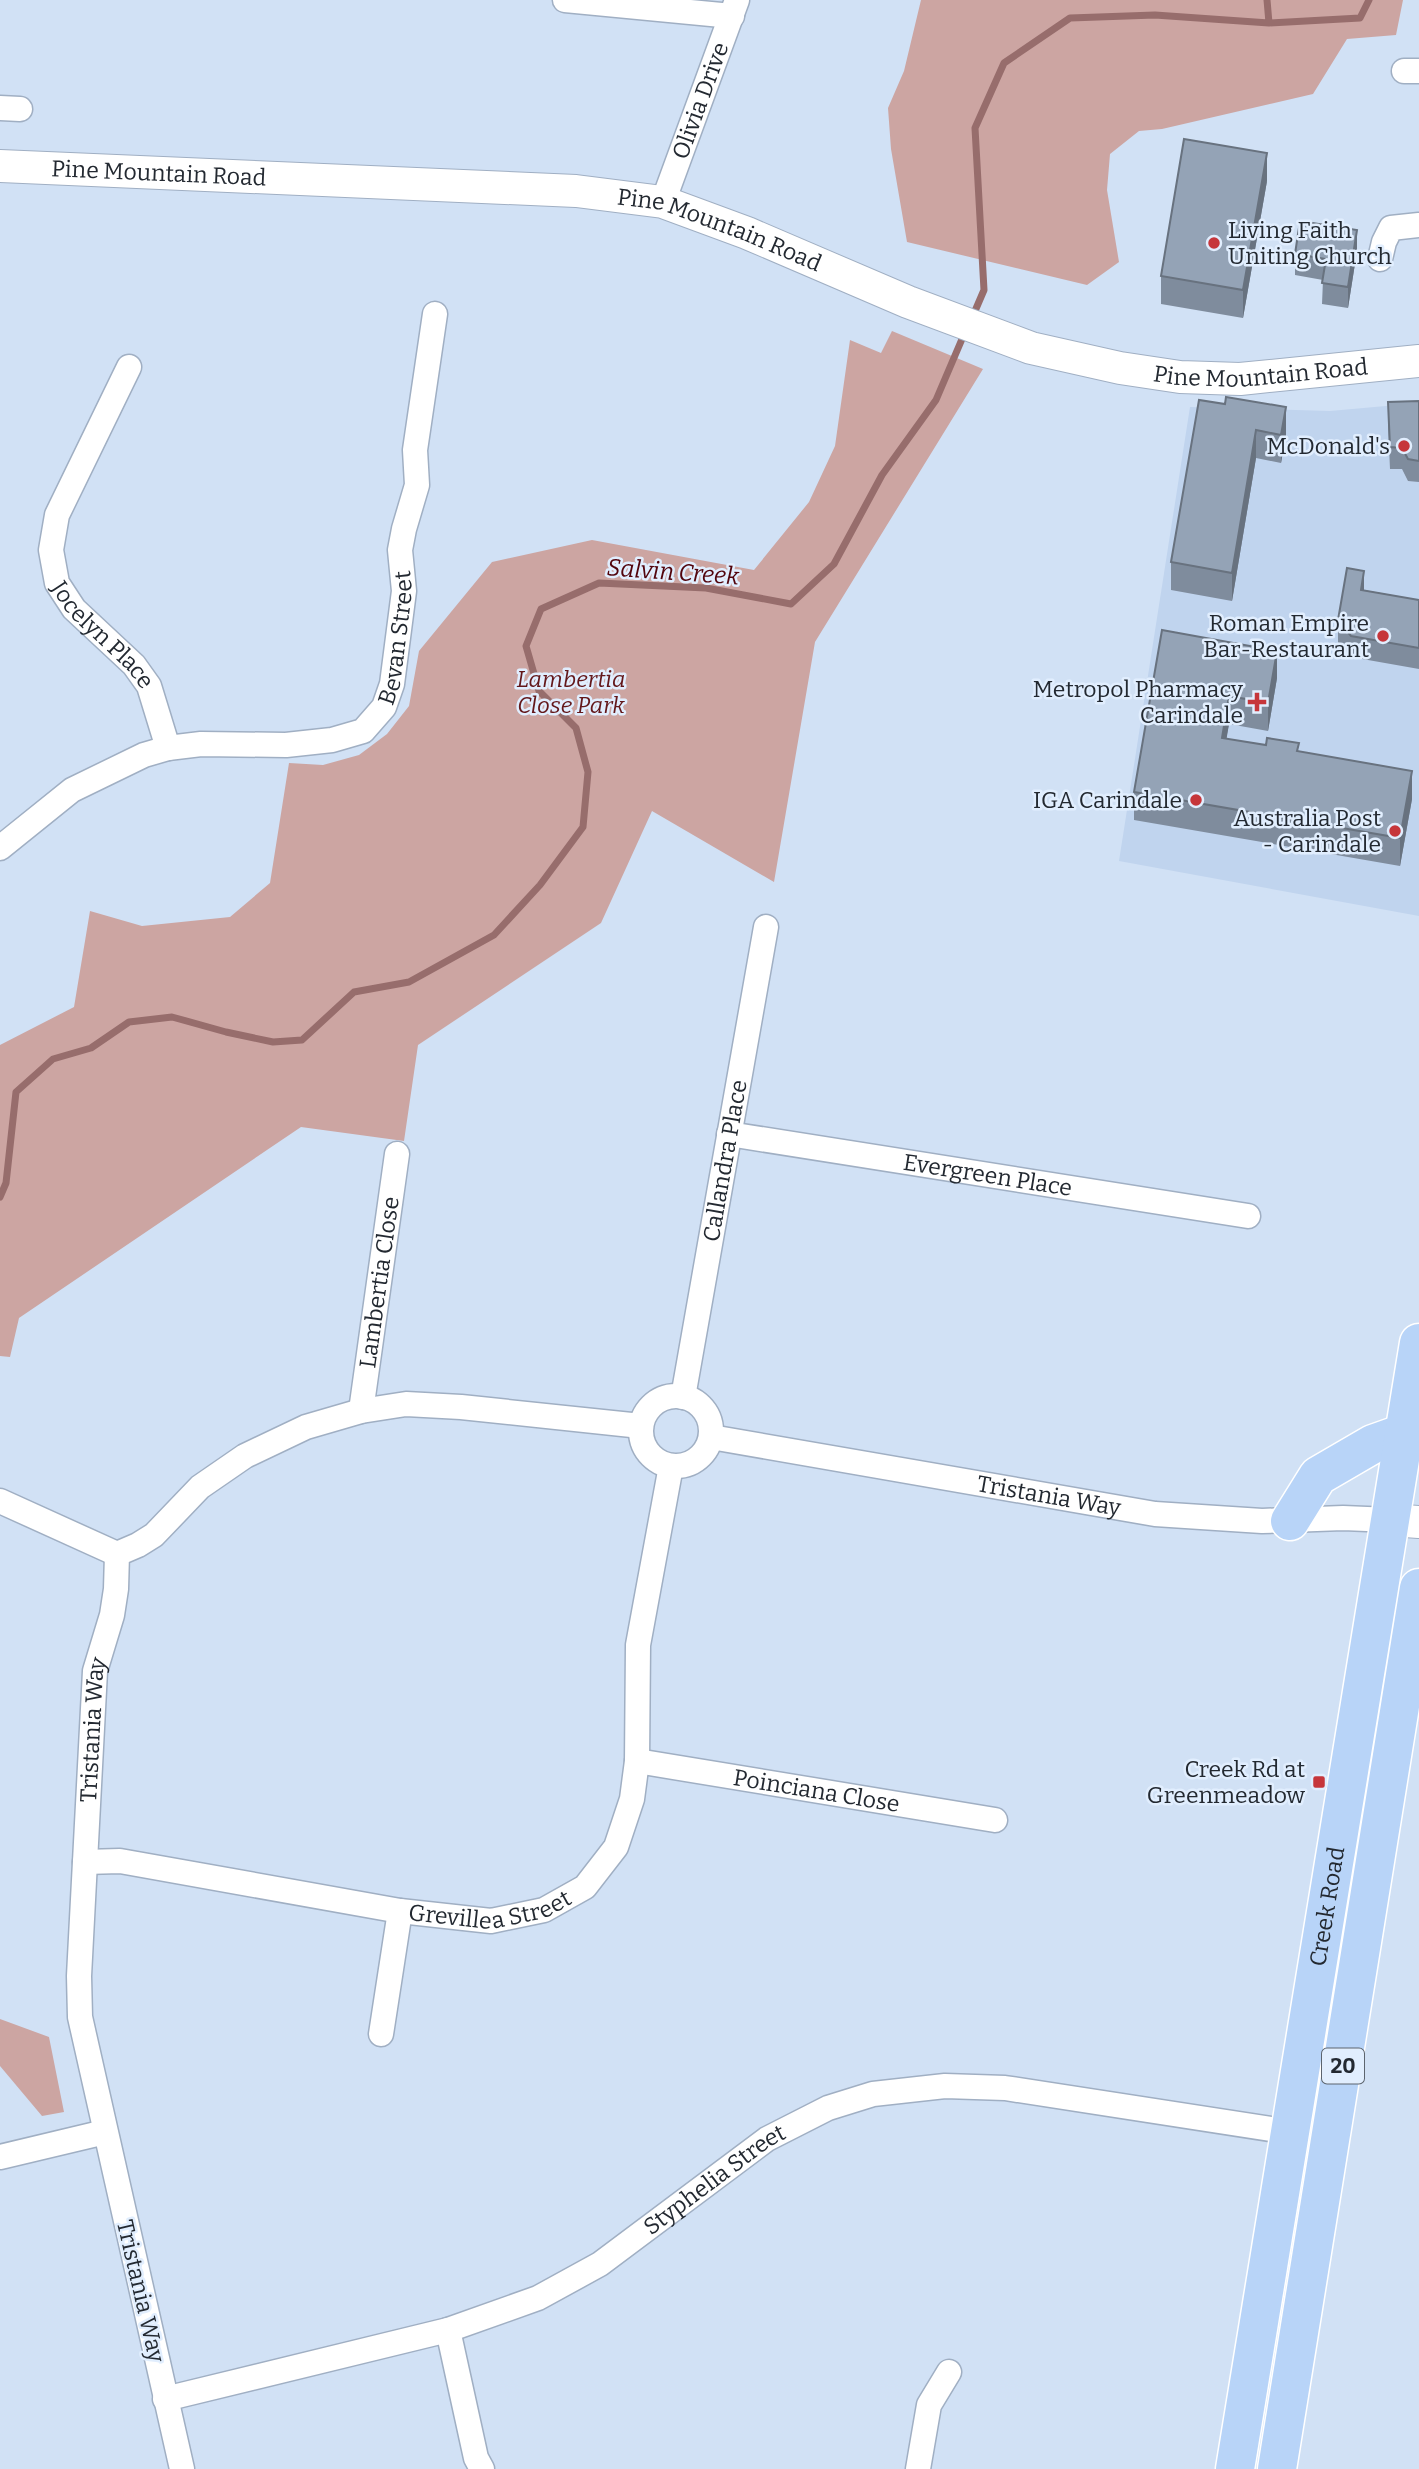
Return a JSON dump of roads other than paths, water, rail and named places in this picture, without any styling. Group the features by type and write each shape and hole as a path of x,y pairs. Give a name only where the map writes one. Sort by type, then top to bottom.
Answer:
{"main road":[{"name":"Creek Road","path":"1235,2469 1290,2132 1405,1521 1404,1433 1419,1343"},
{"path":"1290,1521 1318,1476 1373,1444 1404,1433"},
{"name":"Creek Road","path":"1277,2469 1419,1588"}],"street":[{"path":"565,0 734,8"},
{"name":"Olivia Drive","path":"663,202 734,8"},
{"name":"Pine Mountain Road","path":"0,166 576,191 663,202 747,233 908,302 1031,348 1150,374 1240,379 1419,361"},
{"path":"1380,259 1391,228 1419,225"},
{"name":"Bevan Street","path":"0,848 72,790 144,755 168,748 201,744 286,745 332,740 363,731 384,708 394,670 404,591 400,551 417,485 415,450 435,314"},
{"name":"Jocelyn Place","path":"129,367 57,515 51,550 57,583 74,609 134,665 149,685 168,748"},
{"name":"Callandra Place","path":"683,1397 766,927"},
{"name":"Evergreen Place","path":"729,1134 1248,1216"},
{"name":"Lambertia Close","path":"361,1411 397,1154"},
{"path":"669,1397 683,1397 696,1402 705,1412 711,1424 711,1437 706,1450 697,1460 685,1465 671,1466 658,1462 648,1452 642,1440 641,1426 646,1413 656,1402 669,1397"},
{"path":"0,1501 117,1553 154,1535 200,1487 245,1456 306,1427 361,1411 407,1404 461,1406 641,1426"},
{"name":"Tristania Way","path":"711,1437 1155,1514 1233,1520 1343,1518 1405,1521"},
{"name":"Grevillea Street","path":"85,1862 120,1861 400,1911 491,1922 544,1910 585,1887 616,1847 632,1799 637,1762 638,1645 671,1466"},
{"name":"Tristania Way","path":"117,1553 112,1615 95,1671 79,1976 80,2017 182,2469"},
{"name":"Poinciana Close","path":"637,1762 995,1820"},
{"path":"381,2034 400,1911"},
{"name":"Styphelia Street","path":"165,2399 448,2330 538,2298 600,2264 767,2139 828,2108 873,2094 945,2086 1005,2088 1290,2132"},
{"path":"0,2157 105,2132"},
{"path":"448,2330 476,2458 482,2469"},
{"path":"918,2469 929,2405 949,2372"}],"waterway":[{"path":"1267,0 1269,23"},
{"name":"Salvin Creek","path":"972,318 984,290 975,128 1004,63 1070,18 1155,15 1269,23 1360,18 1369,0"},
{"name":"Salvin Creek","path":"0,1197 6,1183 16,1092 53,1059 91,1048 129,1022 172,1017 273,1042 302,1040 354,992 409,982 494,935 540,885 583,827 588,772 576,728 539,691 526,646 541,609 599,583 706,588 791,604 834,564 882,475 936,400 965,332"}],"place":[{"name":"Living Faith Uniting Church","path":"1214,243"},
{"name":"McDonald's","path":"1404,446"},
{"name":"Roman Empire Bar-Restaurant","path":"1383,636"},
{"name":"Metropol Pharmacy Carindale","path":"1257,702"},
{"name":"IGA Carindale","path":"1196,800"},
{"name":"Australia Post - Carindale","path":"1395,831"},
{"name":"Creek Rd at Greenmeadow","path":"1319,1782"}],"park label":[{"name":"Lambertia Close Park","path":"571,692"}]}
